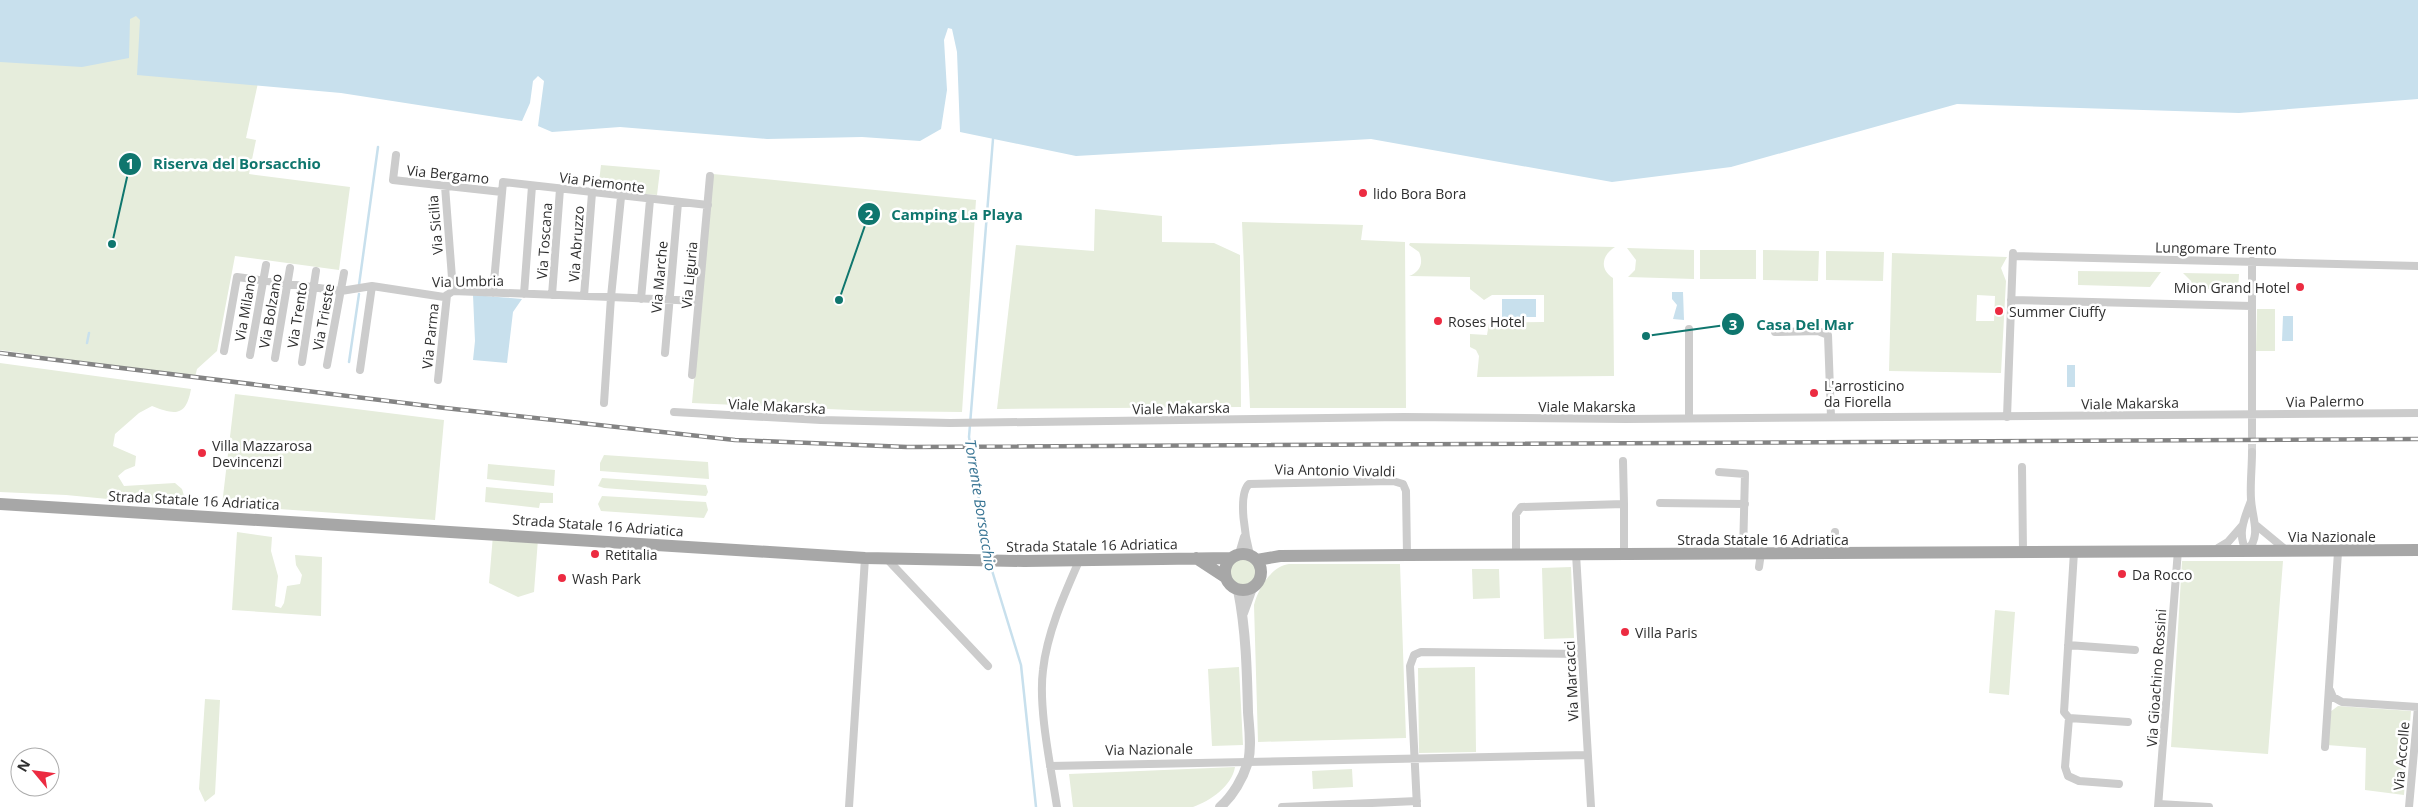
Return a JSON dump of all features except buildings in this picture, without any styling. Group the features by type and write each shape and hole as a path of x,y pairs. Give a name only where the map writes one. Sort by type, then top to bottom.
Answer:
{"main road":[{"name":"Strada Statale 16 Adriatica","path":"0,504 865,558 960,561 1247,559 1280,556 1407,554 1834,554 2178,550 2247,552"},
{"name":"Via Nazionale","path":"2247,552 2418,550"},
{"name":"Strada Statale 16 Adriatica","path":"1196,558 1225,577 1232,588 1238,590"},
{"path":"1225,577 1225,567 1247,559 1259,580 1252,588 1238,590"}],"street":[{"name":"Via Bergamo","path":"396,154 393,180 502,192"},
{"name":"Via Liguria","path":"692,376 710,176"},
{"name":"Via Piemonte","path":"502,192 502,182 708,205"},
{"name":"Via Sicilia","path":"444,186 450,293"},
{"path":"524,294 532,186"},
{"name":"Via Toscana","path":"552,295 560,189"},
{"path":"494,293 502,192"},
{"name":"Via Abruzzo","path":"584,296 592,193"},
{"path":"604,403 611,298 621,196"},
{"path":"642,299 650,200"},
{"name":"Via Marche","path":"665,353 678,203"},
{"name":"Lungomare Trento","path":"2011,300 2013,254 2418,266"},
{"path":"2252,262 2252,435"},
{"name":"Via Milano","path":"250,355 266,265"},
{"name":"Via Bolzano","path":"275,358 290,268"},
{"name":"Via Trento","path":"302,362 316,271"},
{"name":"Via Trieste","path":"327,365 344,273"},
{"name":"Via Umbria","path":"224,351 238,276 288,285 341,291 372,286 444,297 450,293 494,293 698,301"},
{"path":"360,370 372,286"},
{"name":"Via Parma","path":"438,380 450,293"},
{"path":"2007,417 2011,300 2252,306"},
{"path":"1689,329 1689,418"},
{"path":"1775,332 1821,332 1828,335 1831,417"},
{"name":"Viale Makarska","path":"674,412 832,421 950,423 1404,417 1689,418 2252,415"},
{"name":"Via Palermo","path":"2252,415 2418,413"},
{"path":"2251,501 2243,524 2242,541 2247,552 2253,544 2257,526 2251,501 2252,452"},
{"path":"1623,461 1624,554"},
{"path":"2022,467 2022,552"},
{"path":"1719,472 1745,474 1744,553"},
{"name":"Via Antonio Vivaldi","path":"1247,559 1244,535 1244,492 1247,485 1251,483 1393,480 1403,484 1406,490 1407,554"},
{"path":"1660,503 1744,504"},
{"path":"1516,554 1516,514 1521,507 1624,504"},
{"path":"2210,552 2223,546 2243,524"},
{"path":"2257,526 2288,551"},
{"path":"1834,554 1835,532"},
{"name":"Via Gioachino Rossini","path":"2159,805 2178,550"},
{"path":"2074,552 2064,712 2067,717 2065,767 2068,776 2074,780 2120,784"},
{"path":"2325,747 2338,552"},
{"path":"1759,567 1760,553"},
{"name":"Via Marcacci","path":"1576,554 1591,807"},
{"path":"849,807 865,558"},
{"path":"888,559 988,666"},
{"path":"1057,807 1042,697 1042,671 1051,634 1079,561"},
{"path":"1243,614 1252,588"},
{"path":"1220,807 1234,791 1248,761 1250,745 1243,614 1238,590"},
{"path":"2068,645 2135,650"},
{"path":"1282,807 1417,804 1410,666 1414,655 1421,652 1582,654"},
{"path":"2330,686 2333,697 2342,702 2418,707"},
{"name":"Via Accolle","path":"2409,807 2418,707"},
{"path":"2067,717 2128,722"},
{"name":"Via Nazionale","path":"1050,766 1415,757 1588,755"},
{"path":"2159,805 2209,807"}],"green space":[{"path":"0,0 273,14 246,138 256,140 249,174 350,187 339,270 235,256 217,351 197,369 195,377 0,350"},
{"path":"601,165 660,170 657,195 598,190"},
{"path":"713,174 976,200 962,412 872,411 692,403"},
{"path":"1095,209 1162,216 1162,242 1214,243 1240,255 1241,407 997,409 1016,245 1094,251"},
{"path":"1242,222 1363,225 1361,240 1405,242 1406,408 1250,408"},
{"path":"1410,243 1615,247 1607,254 1604,262 1606,270 1613,278 1614,376 1477,377 1479,356 1476,350 1470,347 1470,334 1487,335 1489,323 1544,322 1544,295 1492,295 1484,300 1470,289 1470,277 1409,276 1418,270 1421,263 1419,252 1409,245"},
{"path":"1627,248 1694,250 1694,279 1628,277 1635,270 1636,260"},
{"path":"1700,250 1756,250 1756,279 1700,279"},
{"path":"1763,250 1819,251 1818,281 1763,280"},
{"path":"1826,251 1884,252 1883,281 1826,280"},
{"path":"1892,253 2007,257 2001,268 2006,281 2001,373 1889,371","holes":["1977,295 1995,296 1994,321 1976,321"]},
{"path":"2078,271 2161,272 2150,287 2078,285"},
{"path":"2183,273 2239,274 2238,291 2194,288 2191,281"},
{"path":"2257,309 2275,309 2275,351 2256,351"},
{"path":"0,363 191,389 183,409 173,412 152,406 139,413 115,434 113,446 136,456 135,466 125,470 118,476 124,486 175,483 182,489 185,499 181,506 66,495 0,492"},
{"path":"235,394 444,420 435,520 222,505"},
{"path":"604,455 708,462 709,479 600,471 600,463"},
{"path":"488,464 555,470 554,486 487,479"},
{"path":"602,478 706,485 708,492 706,496 604,488 598,486"},
{"path":"486,487 553,493 553,503 540,503 539,508 485,502"},
{"path":"602,496 706,502 708,510 704,518 601,511 598,504"},
{"path":"237,532 272,537 271,551 278,576 275,606 281,608 284,603 287,586 300,584 302,575 296,565 295,555 322,557 321,616 232,610"},
{"path":"493,535 538,539 534,592 518,597 489,583"},
{"path":"1243,559 1252,563 1256,572 1252,581 1243,585 1234,581 1230,572 1234,563"},
{"path":"2182,561 2283,561 2268,754 2171,747"},
{"path":"1289,564 1400,564 1406,738 1258,742 1254,605 1262,585 1272,573"},
{"path":"1571,567 1574,638 1544,639 1542,568"},
{"path":"1472,569 1499,569 1500,598 1473,599"},
{"path":"1995,610 2015,612 2009,695 1989,693"},
{"path":"1239,667 1243,745 1212,746 1208,669"},
{"path":"1475,667 1476,752 1419,753 1418,668"},
{"path":"205,699 220,700 215,794 205,802 199,789"},
{"path":"2338,706 2411,711 2404,795 2365,790 2366,748 2327,745 2330,712"},
{"path":"1235,767 1230,780 1219,792 1193,807 1073,807 1069,774"},
{"path":"1352,769 1353,787 1313,789 1312,771"}],"water":[{"path":"0,0 2418,0 2418,99 2239,113 1957,104 1731,167 1612,182 1371,139 1076,156 960,132 957,52 952,29 948,28 944,40 947,90 941,129 920,141 862,137 767,139 620,127 552,132 538,126 544,81 538,76 533,81 530,103 522,121 341,93 137,75 140,20 136,16 130,19 129,58 82,67 0,62"},
{"path":"1672,292 1683,292 1684,320 1673,319 1677,305 1672,299"},
{"path":"473,295 522,299 513,312 507,363 473,360 475,341"},
{"path":"1502,299 1536,299 1536,317 1502,317"},
{"path":"2283,316 2293,316 2293,341 2282,341"},
{"path":"2067,365 2075,365 2075,387 2067,387"}],"waterway":[{"name":"Torrente Borsacchio","path":"988,556 969,437 993,139"},
{"path":"359,285 378,147"},
{"path":"349,362 359,294"},
{"path":"87,343 89,333"},
{"name":"Torrente Borsacchio","path":"990,564 1021,665 1036,807"}],"tunnel":[{"path":"2252,435 2252,452"}],"railway":[{"path":"0,353 445,408 735,440 907,447 2418,439"}],"place":[{"name":"lido Bora Bora","path":"1363,193"},
{"name":"Riserva del Borsacchio","path":"112,244"},
{"name":"Mion Grand Hotel","path":"2300,287"},
{"name":"Camping La Playa","path":"839,300"},
{"name":"Summer Ciuffy","path":"1999,311"},
{"name":"Roses Hotel","path":"1438,321"},
{"name":"Casa Del Mar","path":"1646,336"},
{"name":"L'arrosticino da Fiorella","path":"1814,393"},
{"name":"Villa Mazzarosa Devincenzi","path":"202,453"},
{"name":"Retitalia","path":"595,554"},
{"name":"Da Rocco","path":"2122,574"},
{"name":"Wash Park","path":"562,578"},
{"name":"Villa Paris","path":"1625,632"}]}
